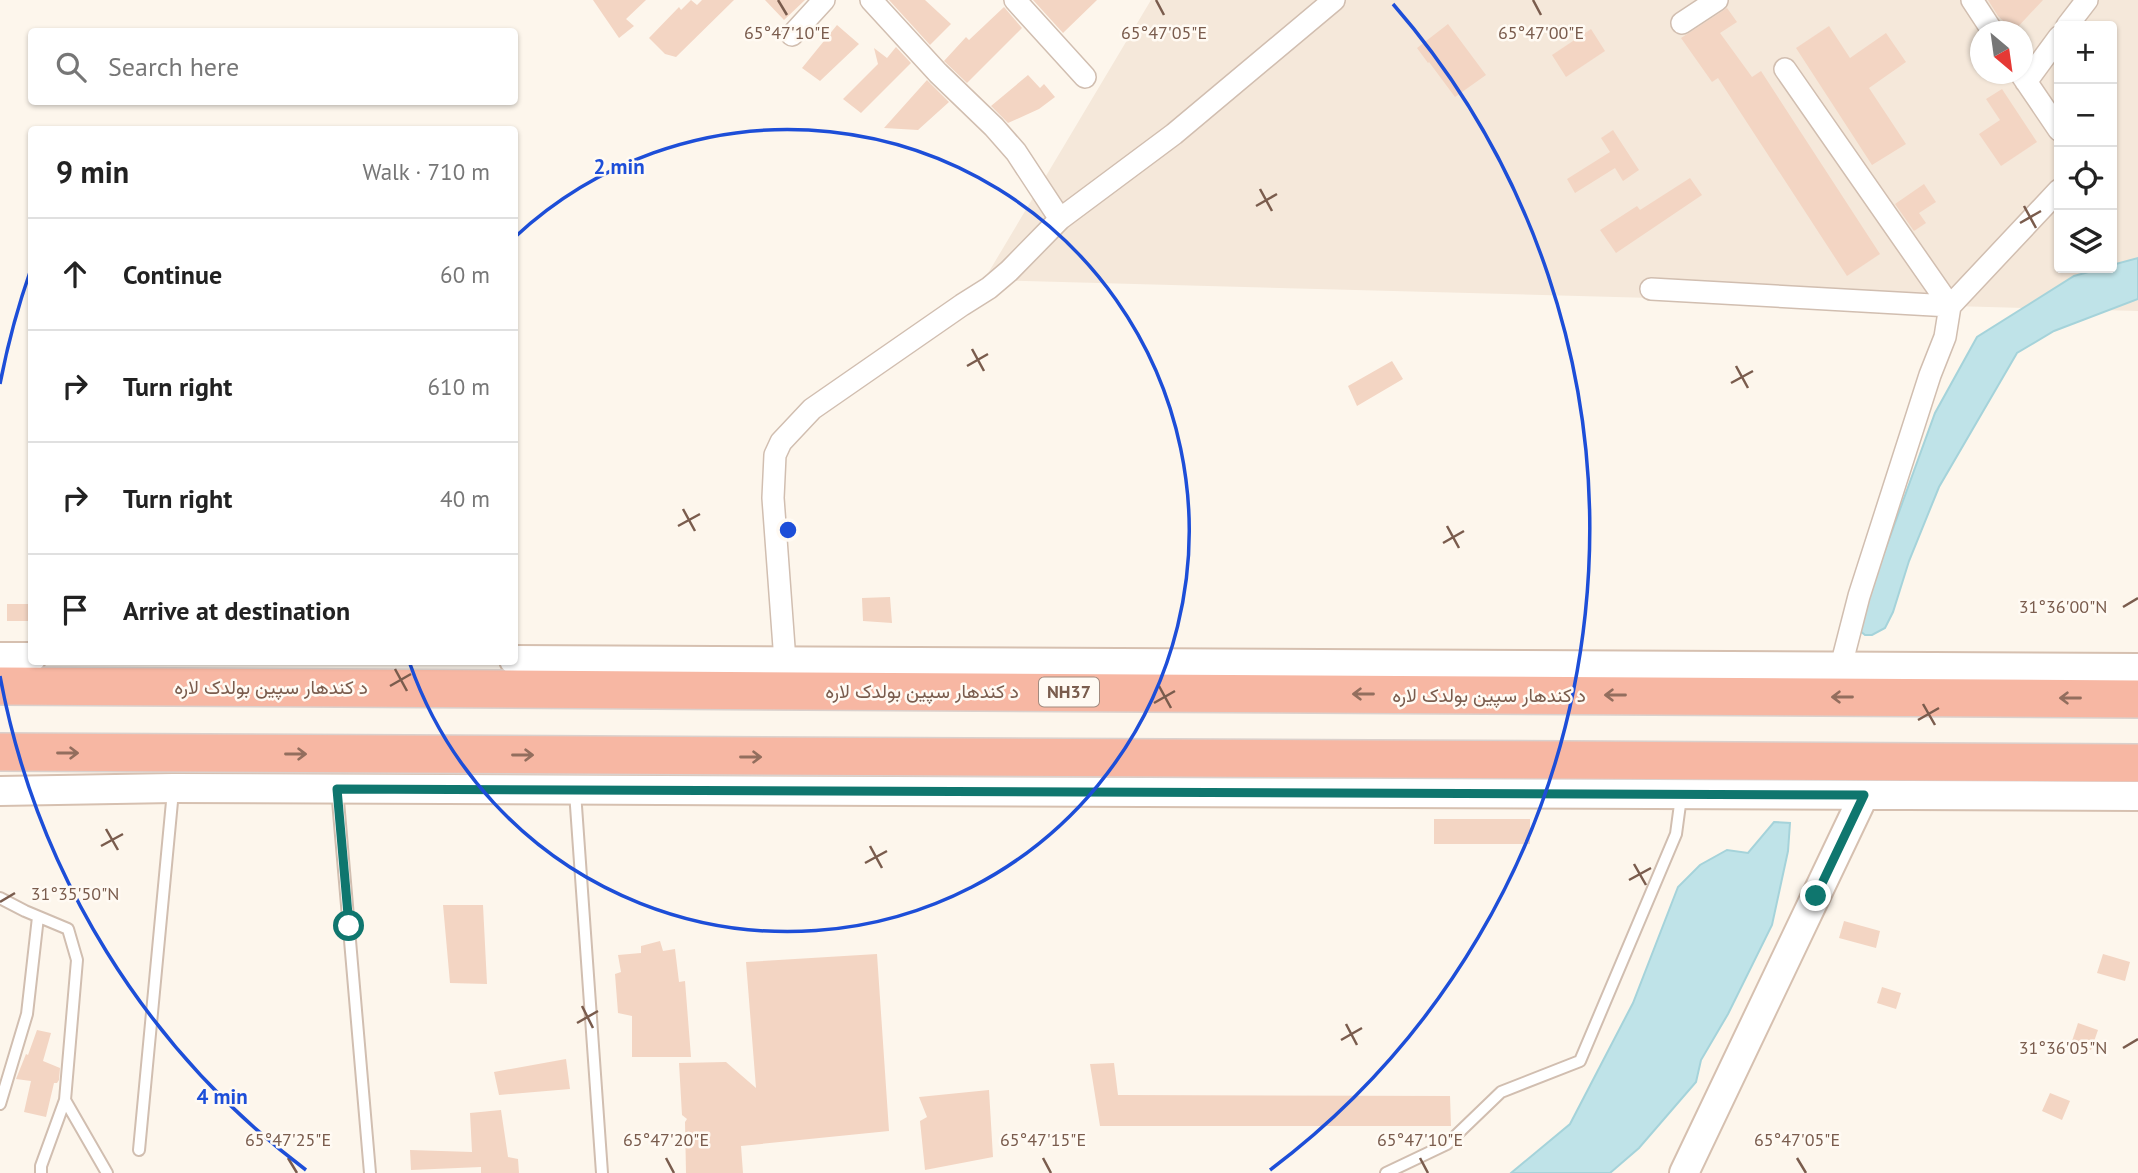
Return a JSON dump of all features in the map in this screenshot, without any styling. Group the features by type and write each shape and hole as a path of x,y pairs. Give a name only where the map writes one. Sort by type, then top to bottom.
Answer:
{"highway":[{"name":"د کندهار سپین بولدک لاره","path":"0,686 2138,699"},
{"path":"0,752 2138,763"}],"street":[{"path":"792,35 824,0"},
{"path":"871,0 1016,152 1060,219"},
{"path":"1015,0 1085,78"},
{"path":"785,661 773,498 775,455 781,442 812,409 989,288 1060,219 1174,134 1335,0"},
{"path":"1682,23 1717,0"},
{"path":"1972,0 1986,21"},
{"path":"2071,21 2087,0"},
{"path":"2033,67 2054,43"},
{"path":"1785,69 1950,306"},
{"path":"2028,84 2054,123"},
{"path":"1841,666 1859,596 1930,375 1945,337 1950,306 2054,195"},
{"path":"1651,289 1950,306"},
{"path":"0,657 28,657"},
{"path":"518,660 2138,668"},
{"path":"0,791 173,788 2138,796"},
{"path":"1684,1173 1864,795"}],"lane":[{"path":"139,1150 173,788"},
{"path":"337,789 370,1173"},
{"path":"575,789 602,1173"},
{"path":"1386,1173 1447,1144 1501,1092 1580,1061 1676,834 1682,794"},
{"path":"0,898 68,929 77,960 65,1100 41,1166 41,1173"},
{"path":"0,1104 27,1014 38,917"},
{"path":"65,1100 107,1173"}],"shaded area":[{"path":"1151,0 2138,0 2138,311 984,280"}],"water":[{"path":"2138,258 2138,299 2054,331 2017,353 1939,487 1885,628 1872,635 1865,635 1859,630 1860,619 1935,413 1977,337 2074,276 2085,273 2117,273 2117,264"},
{"path":"1774,822 1790,823 1788,851 1772,925 1728,1014 1701,1060 1696,1082 1639,1148 1610,1173 1511,1173 1570,1124 1633,1003 1678,887 1700,865 1727,850 1748,853"}],"building":[{"path":"593,0 646,0 626,19 634,26 619,38"},
{"path":"691,0 697,5 702,0 734,0 676,57 665,54 649,38 679,7 681,10"},
{"path":"765,0 805,0 784,20"},
{"path":"889,0 925,0 951,24 930,45"},
{"path":"1033,0 1097,0 1063,33"},
{"path":"1988,0 2043,0 2023,21 2003,21"},
{"path":"1004,7 1022,28 967,83 944,61 966,37 969,40"},
{"path":"1727,8 1737,22 1720,33 1752,77 1761,71 1880,254 1847,276 1718,78 1712,82 1681,38"},
{"path":"1448,24 1486,75 1455,97 1417,48"},
{"path":"837,25 859,44 820,81 802,68"},
{"path":"1829,26 1850,58 1886,33 1906,62 1869,88 1906,144 1872,165 1796,48"},
{"path":"1591,29 1605,51 1566,77 1552,55"},
{"path":"896,47 911,63 861,113 843,99 878,64 874,48 887,58"},
{"path":"1028,75 1040,88 1044,84 1055,97 1039,109 1008,123 991,106"},
{"path":"927,80 949,102 918,130 884,128"},
{"path":"2002,89 2037,142 2001,166 1979,134 2000,120 1986,99"},
{"path":"1613,130 1639,170 1623,181 1615,168 1575,193 1567,179 1610,152 1601,138"},
{"path":"1690,178 1702,195 1616,253 1600,230 1637,206 1640,210"},
{"path":"1924,184 1936,202 1919,213 1926,223 1914,231 1895,204"},
{"path":"1392,361 1403,379 1357,406 1348,386"},
{"path":"890,597 892,623 863,621 862,598"},
{"path":"7,604 28,604 28,621 7,621"},
{"path":"1434,819 1530,819 1530,844 1434,844"},
{"path":"443,905 483,905 487,984 450,983"},
{"path":"1844,921 1880,931 1876,948 1839,938"},
{"path":"660,941 663,951 675,949 679,982 685,981 691,1057 632,1057 632,1016 618,1013 615,974 621,972 618,955 641,953 641,946"},
{"path":"877,954 889,1131 741,1146 743,1173 686,1173 687,1119 682,1115 679,1063 726,1062 756,1088 746,962"},
{"path":"2103,954 2130,962 2125,981 2097,973"},
{"path":"1882,987 1901,993 1896,1009 1877,1003"},
{"path":"2078,1023 2098,1030 2091,1050 2071,1044"},
{"path":"37,1030 51,1033 43,1061 60,1068 59,1080 54,1083 46,1117 24,1112 31,1081 16,1079"},
{"path":"566,1059 570,1089 499,1095 494,1072"},
{"path":"1114,1063 1118,1095 1450,1096 1451,1126 1100,1126 1090,1064"},
{"path":"989,1090 993,1157 925,1170 920,1121 927,1117 919,1097"},
{"path":"2050,1093 2070,1101 2062,1120 2042,1111"},
{"path":"501,1110 508,1157 518,1159 519,1173 481,1173 481,1167 411,1170 410,1150 472,1152 470,1113"}],"route":[{"path":"349,926 337,789 1864,795 1816,896"}]}
